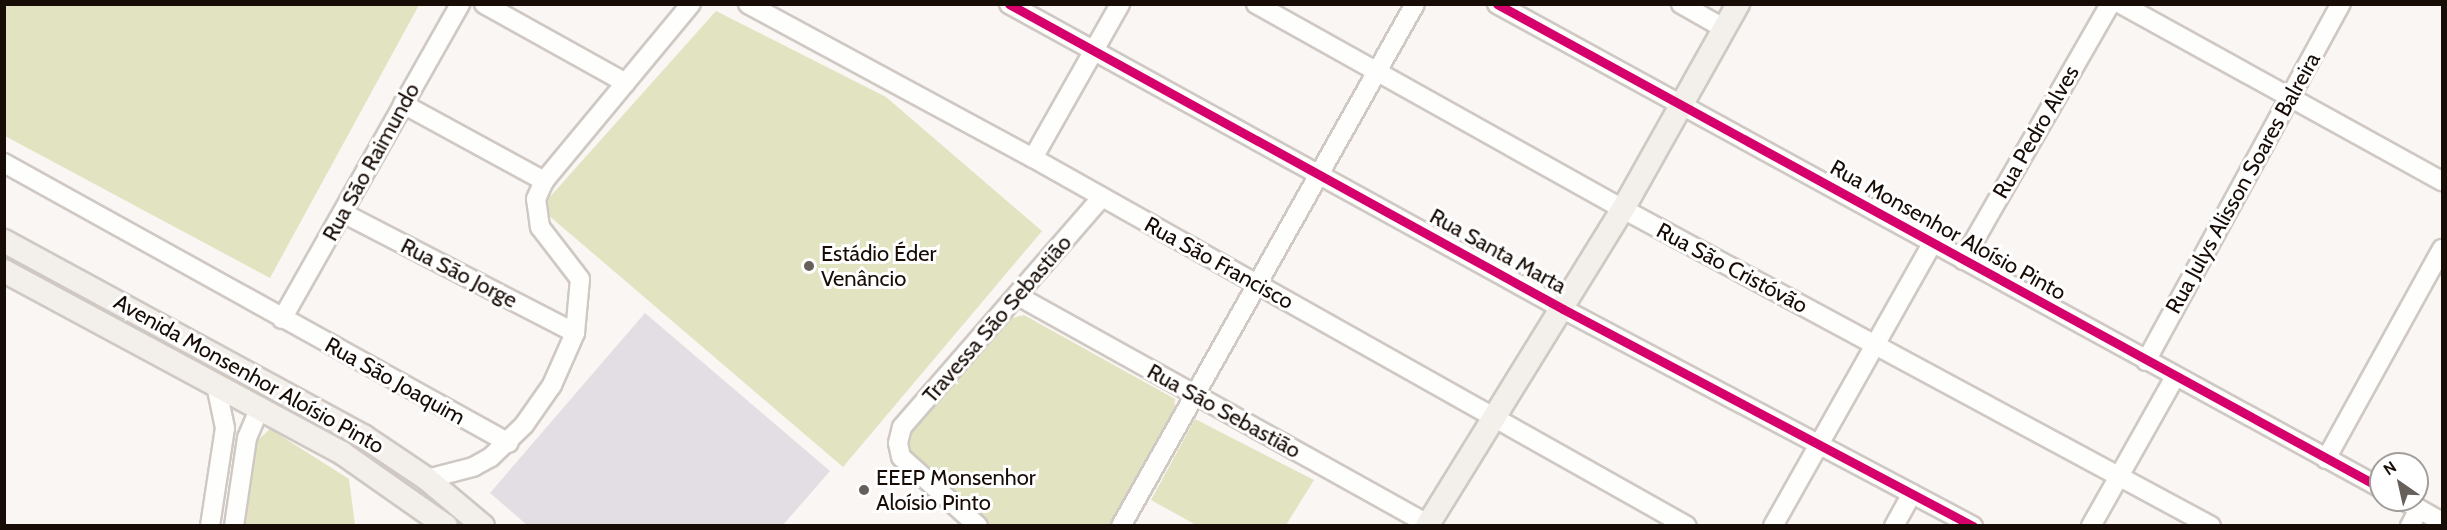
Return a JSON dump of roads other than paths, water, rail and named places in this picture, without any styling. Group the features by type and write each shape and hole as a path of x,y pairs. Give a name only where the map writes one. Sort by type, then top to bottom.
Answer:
{"main road":[{"path":"1429,525 1623,209 1738,4"},
{"name":"Avenida Monsenhor Aloísio Pinto","path":"4,241 363,436 427,479 483,525"},
{"name":"Avenida Monsenhor Aloísio Pinto","path":"4,271 260,407 367,468 446,525"}],"street":[{"name":"Rua São Raimundo","path":"282,319 460,4"},
{"path":"484,4 626,83"},
{"path":"427,479 473,467 508,443 552,385 575,333 580,279 540,227 536,199 544,181 692,4"},
{"name":"Rua Santa Marta","path":"1009,4 1563,309 1973,525"},
{"path":"1033,158 1120,4"},
{"name":"Rua São Cristóvão","path":"1256,4 1623,209 2211,525"},
{"path":"1121,525 1196,396 1317,173 1415,4"},
{"name":"Rua Monsenhor Aloísio Pinto","path":"1497,4 2369,482"},
{"path":"1681,4 1725,28"},
{"name":"Rua Pedro Alves","path":"1963,260 2110,4"},
{"path":"2121,4 2288,99 2442,181"},
{"name":"Rua Julys Alisson Soares Balreira","path":"2146,361 2341,4"},
{"name":"Rua São Francisco","path":"760,7 1687,525"},
{"path":"403,104 544,181"},
{"name":"Rua São Joaquim","path":"4,163 508,443"},
{"name":"Travessa São Sebastião","path":"978,525 901,457 898,442 902,427 1101,198"},
{"name":"Rua São Jorge","path":"343,213 575,333"},
{"path":"1773,525 1932,244"},
{"path":"2326,459 2442,249"},
{"name":"Rua São Sebastião","path":"1018,296 1429,525"},
{"path":"2091,525 2175,377"},
{"path":"210,525 225,428 216,384"},
{"path":"234,525 247,438 260,407"},
{"path":"1894,525 1912,494"},
{"path":"2424,512 2442,522"}],"place":[{"name":"Estádio Éder Venâncio","path":"809,266"},
{"name":"EEEP Monsenhor Aloísio Pinto","path":"864,490"}]}
